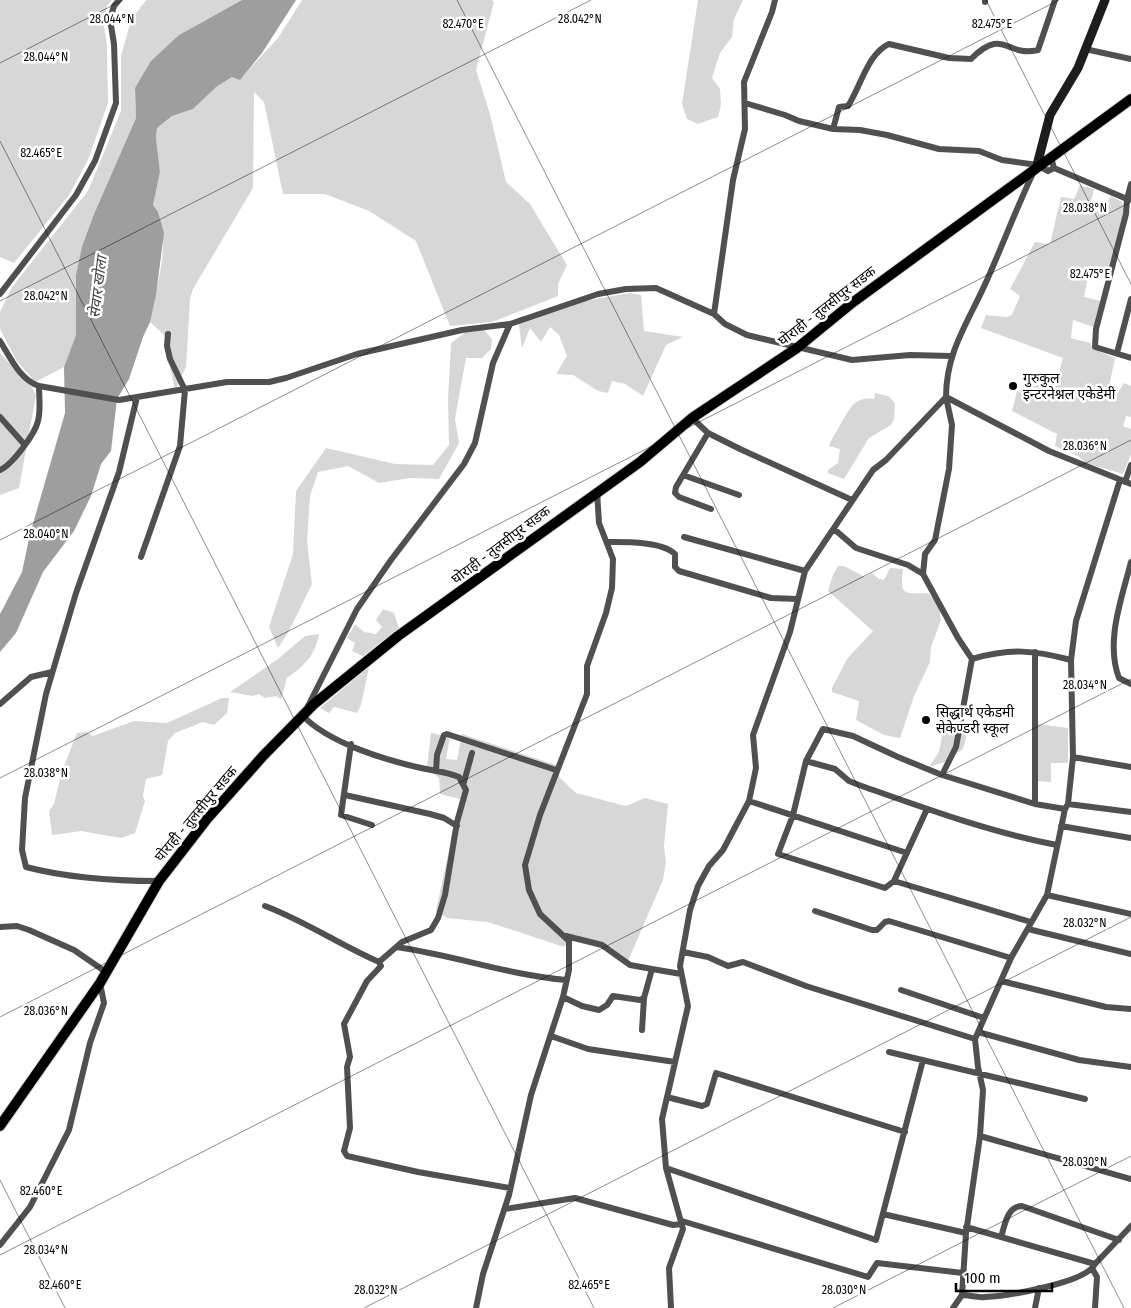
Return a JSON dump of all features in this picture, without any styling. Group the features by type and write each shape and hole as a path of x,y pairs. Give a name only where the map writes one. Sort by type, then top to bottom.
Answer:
{"main road":[{"name":"घोराही - तुलसीपुर सडक","path":"0,1126 100,984 159,881 208,819 263,756 304,715 398,636 597,491 640,462 692,418 797,348 852,303 1131,99"}],"street":[{"path":"0,294 76,195 95,161 116,103 114,44 110,19 114,6 119,0"},
{"path":"714,314 733,180 745,129 744,82 775,0"},
{"path":"834,130 839,107 848,106 858,82 881,48 889,44 949,58 971,59 984,46 993,43 1029,52 1038,50 1055,0"},
{"path":"923,574 926,554 935,540 949,469 952,425 946,398 946,377 951,356 1037,166 1050,115 1078,68 1105,0"},
{"path":"1085,49 1131,59"},
{"path":"744,103 834,130 860,130 939,149 979,151 1002,160 1037,166 1048,171 1054,168 1129,199"},
{"path":"1051,157 1054,168"},
{"path":"1131,184 1126,214 1096,329 1095,347 1131,358"},
{"path":"0,341 16,368 29,382 39,386 119,400 227,382 278,380 357,354 462,330 510,324 598,294 626,289 656,288 714,314 726,324 747,335 797,348 852,360 910,356 951,356"},
{"path":"1117,353 1131,299"},
{"path":"464,782 453,774 395,762 351,744 314,728 304,715 357,609 391,560 451,484 475,443 493,363 510,324"},
{"path":"141,557 180,446 185,390 170,359 167,346 168,334"},
{"path":"0,470 7,467 38,422 39,386"},
{"path":"138,397 119,472 76,593 52,672 25,798 22,841 23,862 26,868 40,872 123,881 159,881"},
{"path":"946,398 1049,451 1125,482"},
{"path":"671,1308 669,1268 683,1229 666,1168 662,1119 688,1006 680,966 690,910 698,886 709,866 722,850 749,800 756,768 753,735 790,632 805,571 872,470 886,460 946,398"},
{"path":"0,417 24,444"},
{"path":"692,418 708,432 852,500"},
{"path":"708,432 676,487 675,493 679,497 711,509"},
{"path":"953,1308 962,1294 966,1230 980,1136 983,1090 977,1035 1012,958 1047,894 1066,806 1073,757 1071,660 1081,602 1131,465"},
{"path":"683,475 739,495"},
{"path":"476,1308 483,1274 505,1209 531,1095 563,997 569,970 569,941 540,914 525,877 526,853 556,770 587,694 587,666 606,613 612,588 613,559 600,523 597,491"},
{"path":"834,529 856,548 908,565 923,574 958,638 972,658 956,747 942,775"},
{"path":"684,537 805,571"},
{"path":"607,542 635,542 666,549 675,554 675,568 679,570 771,598 798,599"},
{"path":"1131,562 1119,611 1114,643 1116,670 1119,678 1131,684"},
{"path":"972,658 1005,650 1035,652 1071,660"},
{"path":"1035,652 1035,804"},
{"path":"0,704 31,677 52,672"},
{"path":"927,809 894,881 885,888 778,854 793,815 806,761 823,729 853,736 942,775 1035,804 1131,812"},
{"path":"436,772 439,746 444,735 447,734 556,770"},
{"path":"351,744 341,815 372,825"},
{"path":"379,962 402,942 431,930 438,918 466,790 464,782 472,754"},
{"path":"1073,757 1131,767"},
{"path":"806,761 835,769 849,781 927,809 1012,836 1057,845"},
{"path":"345,795 437,816 457,826"},
{"path":"749,800 892,846 907,853"},
{"path":"1061,826 1131,838"},
{"path":"894,881 1029,926 1131,954"},
{"path":"1047,894 1131,914"},
{"path":"265,906 300,920 335,942 379,962"},
{"path":"815,911 872,930 877,930 885,922 889,921 1012,958"},
{"path":"0,927 17,926 29,930 74,950 106,972"},
{"path":"564,936 602,945 630,964 652,970 681,974"},
{"path":"396,947 426,951 507,971 566,980"},
{"path":"683,952 708,957 728,966 742,962 806,986 977,1035 1079,1060 1131,1067"},
{"path":"379,962 381,966 367,981 344,1024 350,1056 347,1067 350,1128 344,1151 347,1156 418,1172 510,1188"},
{"path":"642,1030 644,998 652,970"},
{"path":"1001,981 1106,1007 1131,1009"},
{"path":"0,1245 30,1207 69,1130 90,1043 104,1003 100,984"},
{"path":"901,990 984,1018"},
{"path":"563,997 582,1006 599,1010 607,1005 613,996 640,1000 644,998"},
{"path":"551,1036 588,1049 675,1062"},
{"path":"889,1052 1085,1099"},
{"path":"666,1168 876,1240 924,1060"},
{"path":"667,1096 702,1106 707,1104 716,1073 904,1132"},
{"path":"980,1136 1131,1180"},
{"path":"505,1209 575,1198 673,1225 682,1222 868,1277 877,1263 963,1273"},
{"path":"1001,1237 1011,1210 1015,1206 1022,1206 1045,1212 1118,1240"},
{"path":"883,1214 1001,1237 1094,1267"},
{"path":"962,1294 984,1297 1039,1288 1084,1275 1094,1267 1131,1226"},
{"path":"1094,1267 1097,1277 1095,1308"},
{"path":"1035,1308 1039,1288"}],"shaded area":[{"path":"0,0 112,0 107,6 103,21 107,45 108,103 88,160 69,195 14,263 0,257"},
{"path":"146,0 242,0 179,35 135,88 136,118 94,214 76,275 76,335 64,367 35,382 16,360 0,329 0,312 12,287 88,191 121,111 121,56 131,20"},
{"path":"302,0 492,0 494,2 476,70 490,114 506,182 530,204 567,265 558,284 558,296 492,322 450,326 416,241 369,211 325,194 283,194 264,102 254,92 253,188 193,289 190,299 186,367 175,391 164,335 150,322 162,262 163,247 163,232 153,205 160,172 156,138 157,128 172,116 193,109 215,87 232,77 240,79 278,38"},
{"path":"698,0 743,0 734,19 732,37 720,53 712,78 720,89 721,105 718,117 698,124 687,119 682,104"},
{"path":"1080,185 1094,189 1089,210 1101,212 1111,196 1122,202 1125,214 1110,272 1090,268 1084,297 1101,301 1094,327 1073,320 1071,338 1090,343 1093,349 1115,358 1108,392 1117,394 1124,383 1131,386 1131,417 1126,416 1123,426 1131,429 1131,454 1123,474 1086,463 1078,456 1055,446 1057,434 1012,411 1017,391 1028,396 1032,384 1055,388 1063,358 981,328 986,315 1007,317 1012,315 1020,296 1010,289 1035,242 1050,244 1061,197 1074,199"},
{"path":"630,293 641,295 644,331 683,337 666,345 643,396 625,384 612,381 608,393 598,391 573,375 556,374 567,356 559,335 550,327 541,342 530,328 522,348 518,318 567,304"},
{"path":"484,330 492,339 491,349 482,358 466,358 455,419 459,443 439,479 410,478 379,483 348,466 318,472 310,496 307,541 312,584 289,631 278,648 269,627 293,554 296,491 326,448 395,464 433,465 449,445 448,399 451,343 467,331"},
{"path":"0,353 32,387 36,395 19,488 0,495"},
{"path":"875,393 888,396 895,403 894,419 891,425 869,438 844,479 828,473 828,470 838,463 840,449 829,446 840,425 853,405 862,400 874,399"},
{"path":"838,566 844,566 865,577 872,573 879,579 884,580 890,568 903,569 902,584 905,591 908,593 928,593 939,605 941,620 931,647 930,662 914,696 900,738 884,735 856,720 859,701 832,692 832,688 847,659 873,631 828,591"},
{"path":"383,609 394,613 399,628 363,656 352,651 355,643 347,638 355,624 364,632 376,634 382,627 376,620"},
{"path":"319,634 315,648 308,660 287,678 281,699 276,696 265,698 259,694 253,696 230,692 278,659 305,636"},
{"path":"369,667 361,705 357,713 334,707 329,713 320,708"},
{"path":"222,698 229,698 227,713 214,725 203,722 175,733 168,741 162,775 146,779 143,796 145,801 135,833 121,838 81,831 52,835 49,811 54,804 61,774 77,733 86,732 93,736 134,721 167,723"},
{"path":"946,714 973,729 968,731 963,749 944,762 929,767 939,752"},
{"path":"1037,724 1068,728 1068,763 1051,763 1051,782 1036,781"},
{"path":"431,733 450,737 446,759 457,760 462,734 556,765 560,778 576,793 626,806 645,798 668,804 664,846 666,862 663,880 628,961 608,946 575,935 564,947 488,922 447,918 436,911 460,799 440,794 439,778 427,767"}],"water":[{"name":"सेवार खोला","path":"242,0 296,0 262,53 240,80 232,77 216,87 193,109 172,116 157,128 156,138 160,172 153,205 158,212 164,233 156,295 150,322 129,379 117,399 111,451 101,464 91,496 74,531 43,572 16,633 0,652 0,614 22,572 30,534 65,413 64,367 76,335 76,275 82,247 94,214 136,118 135,88 151,61 179,35"}],"place":[{"name":"गुरुकुल इन्टरनेश्नल एकेडेमी","path":"1013,386"},
{"name":"सिद्धार्थ एकेडमी सेकेण्डरी स्कूल","path":"926,720"}]}
